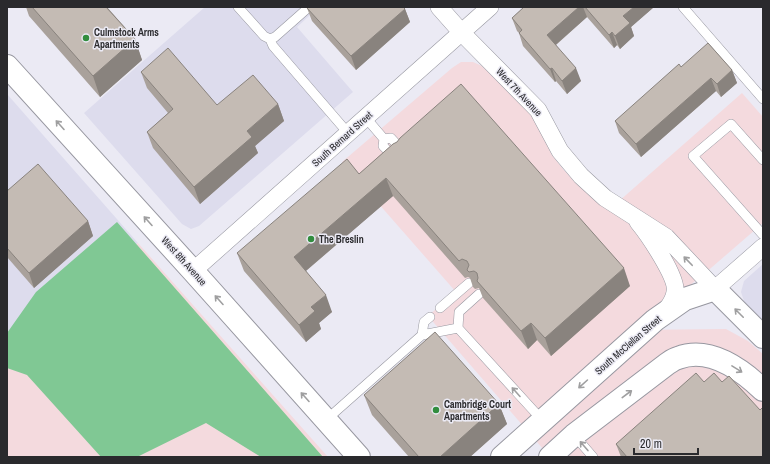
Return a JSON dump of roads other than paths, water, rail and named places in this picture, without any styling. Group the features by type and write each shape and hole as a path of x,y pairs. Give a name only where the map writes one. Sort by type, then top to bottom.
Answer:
{"street":[{"name":"West 7th Avenue","path":"439,7 462,33 538,110 560,151 581,176 605,198 666,237 763,337"},
{"name":"South Bernard Street","path":"193,270 490,7"},
{"name":"West 8th Avenue","path":"9,72 193,270 359,457"},
{"name":"West 7th Avenue","path":"627,213 638,222 644,230 671,273 675,284 675,292 672,301 665,312"},
{"name":"South McClellan Street","path":"502,457 665,312 685,298 715,289 763,248"},
{"path":"550,457 574,435 667,364 678,358 707,356 721,360 736,368 763,390"}],"lane":[{"path":"238,7 264,36 270,39 273,46 348,133"},
{"path":"270,39 275,37 309,7"},
{"path":"683,7 763,99"},
{"path":"366,118 384,139 383,146 391,155 401,156"},
{"path":"763,160 732,124 693,156 763,235"},
{"path":"440,308 470,283"},
{"path":"479,294 459,312 458,328 542,421"},
{"path":"422,335 424,322 430,317"},
{"path":"326,420 422,335 458,328"},
{"path":"574,435 593,457"}],"place":[{"name":"Culmstock Arms Apartments","path":"86,38"},
{"name":"The Breslin","path":"311,239"},
{"name":"Cambridge Court Apartments","path":"436,410"}]}
